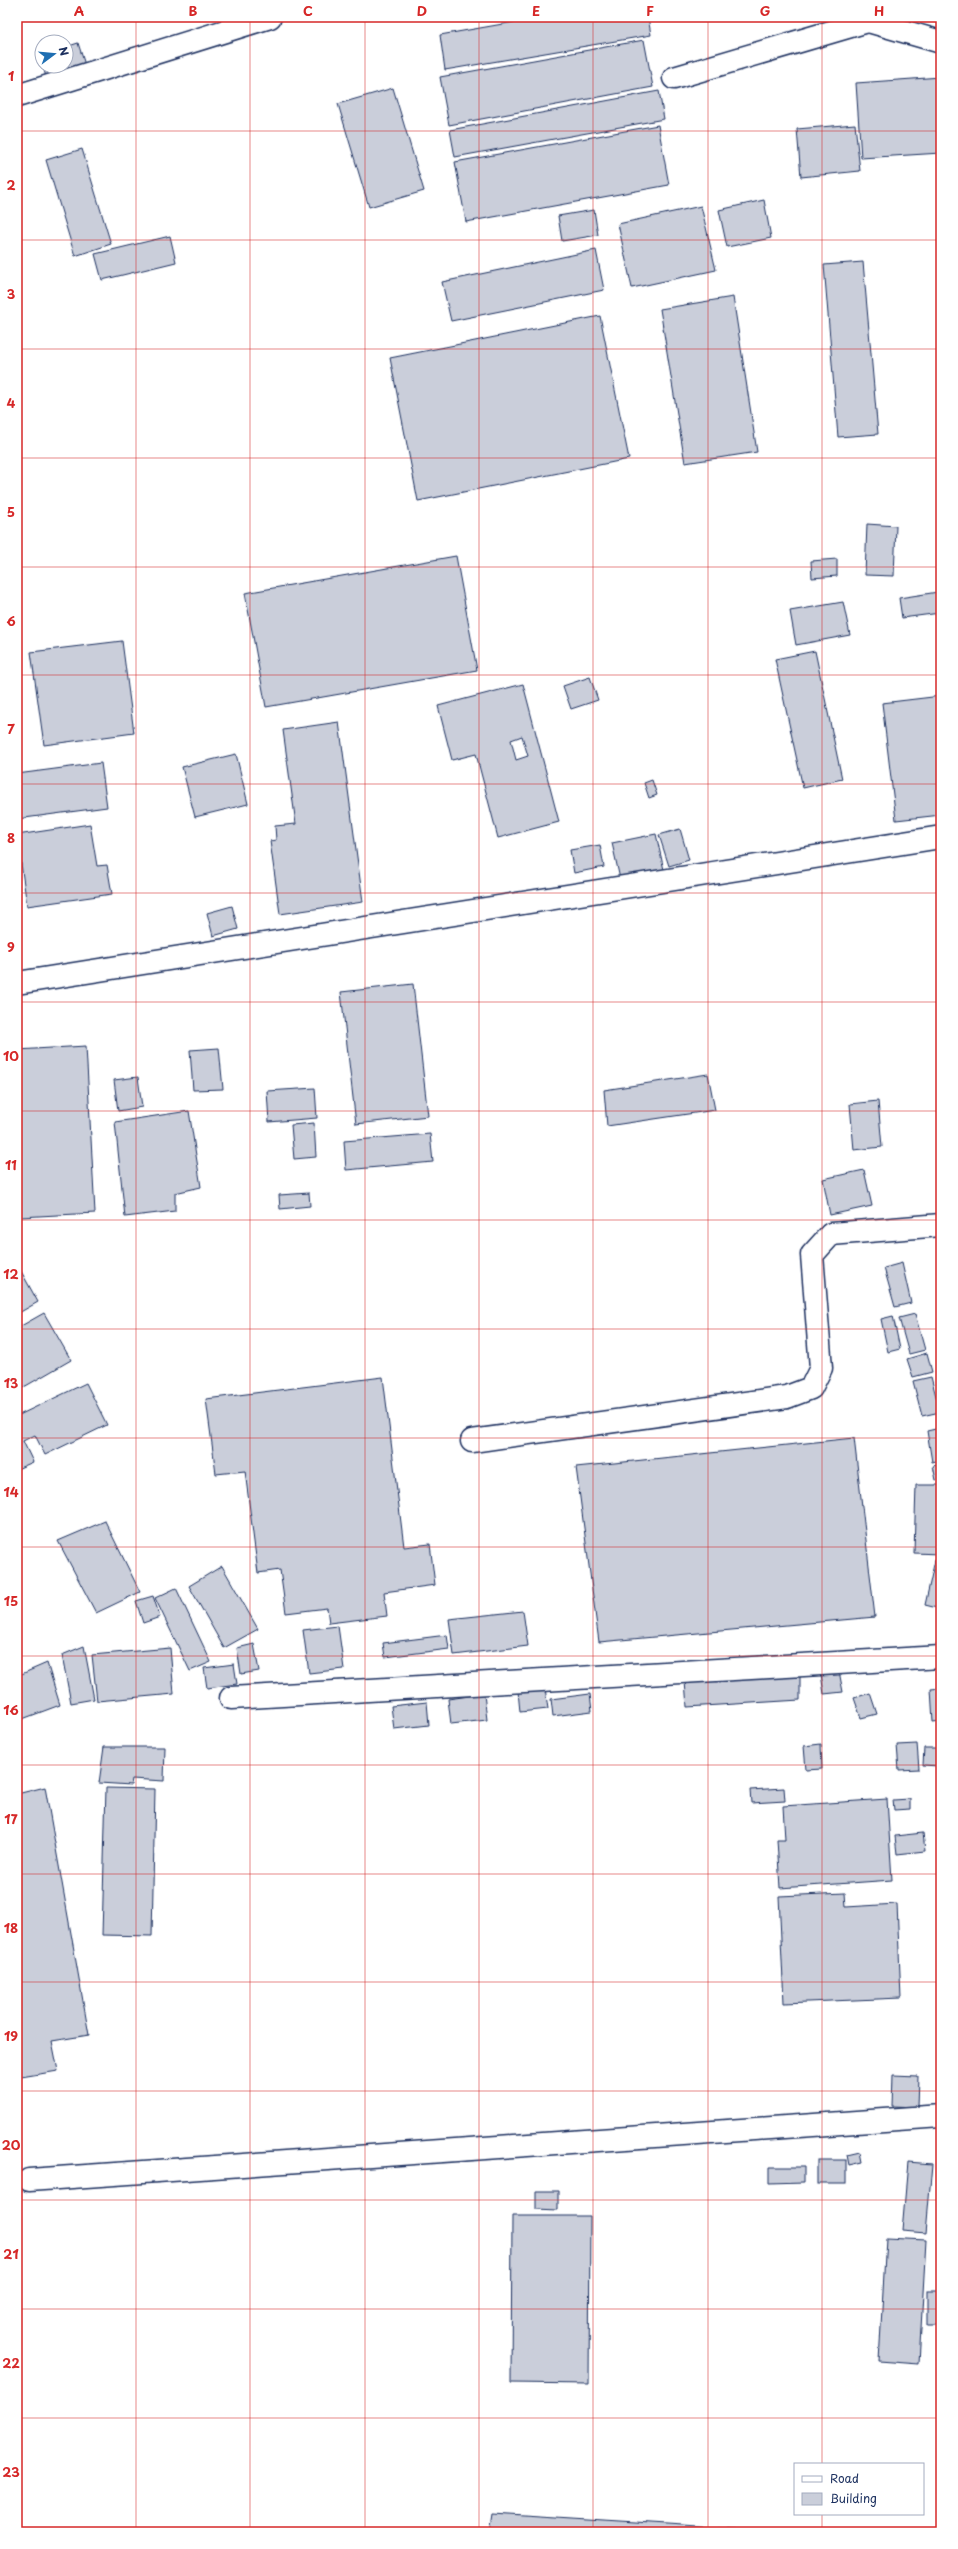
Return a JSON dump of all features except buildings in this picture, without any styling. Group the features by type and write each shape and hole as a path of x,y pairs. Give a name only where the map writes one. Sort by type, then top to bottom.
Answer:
{"street":[{"path":"17,96 270,17"},
{"path":"674,78 865,19 941,42"},
{"path":"17,983 941,837"},
{"path":"472,1441 787,1397 811,1388 821,1368 812,1255 831,1234 941,1225"},
{"path":"231,1698 941,1657"},
{"path":"29,2180 941,2116"}]}
